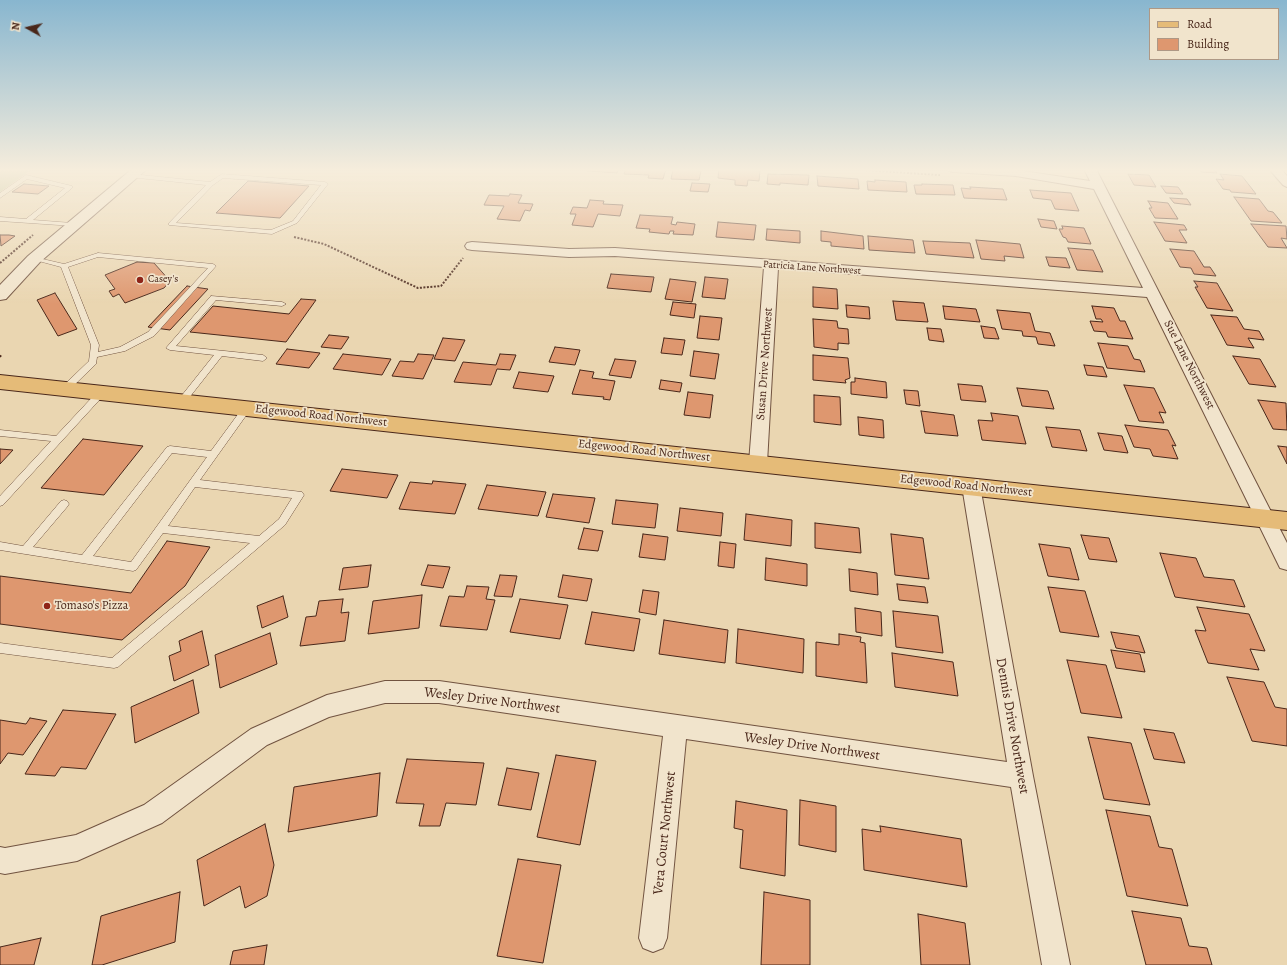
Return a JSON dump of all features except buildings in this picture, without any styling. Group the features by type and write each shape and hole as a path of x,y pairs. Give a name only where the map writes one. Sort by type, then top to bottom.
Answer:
{"main road":[{"name":"Edgewood Road Northwest","path":"0,382 1287,521"}],"street":[{"path":"2,290 34,259 85,214"},
{"name":"Sue Lane Northwest","path":"1113,214 1287,562"},
{"name":"Patricia Lane Northwest","path":"472,246 569,253 615,252 1152,293"},
{"name":"Susan Drive Northwest","path":"758,464 772,265"},
{"name":"Dennis Drive Northwest","path":"971,486 1021,776 1056,965"},
{"name":"Wesley Drive Northwest","path":"0,860 5,861 77,848 153,814 259,737 327,706 385,692 438,692 1021,776"},
{"name":"Vera Court Northwest","path":"653,938 676,727"}],"lane":[{"path":"28,221 37,214"},
{"path":"181,214 171,224 272,232 295,222 301,214"},
{"path":"0,219 72,225"},
{"path":"34,259 64,266 98,255 213,266 150,334 122,349 94,355"},
{"path":"64,266 95,344 93,362 64,389"},
{"path":"263,358 170,348 214,298 282,304"},
{"path":"182,401 220,353"},
{"path":"0,502 101,393"},
{"path":"0,546 133,567 247,408"},
{"path":"0,433 58,439"},
{"path":"85,559 170,449 213,455"},
{"path":"0,648 114,663 282,522 299,495 193,483"},
{"path":"25,550 64,504"},
{"path":"161,529 261,540"}],"path":[{"path":"272,232 324,244 418,288 441,286 472,246"}],"place":[{"name":"Casey's","path":"140,280"},
{"name":"Tomaso's Pizza","path":"47,606"}]}
